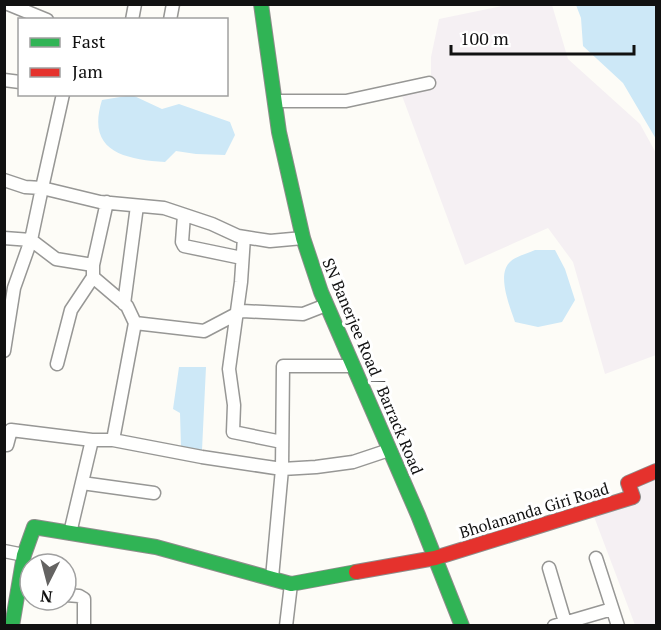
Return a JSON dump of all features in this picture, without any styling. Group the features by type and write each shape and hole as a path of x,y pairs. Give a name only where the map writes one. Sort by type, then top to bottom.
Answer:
{"street":[{"path":"8,4 40,13"},
{"name":"SN Banerjee Road / Barrack Road","path":"261,4 279,132 303,238 326,305 462,626"},
{"path":"275,101 346,101 429,83"},
{"path":"4,351 14,288 31,240 63,96"},
{"path":"4,180 25,187 42,188 107,202 164,208 244,237 270,241 303,238"},
{"path":"57,364 71,310 93,271 107,202"},
{"path":"124,304 137,206"},
{"path":"184,215 182,242 184,246 242,258"},
{"path":"244,237 228,376 234,405 232,432 282,442"},
{"path":"4,238 31,240 56,259 93,271 127,306 135,322 113,440"},
{"path":"135,322 204,331 242,311 303,315 326,305"},
{"path":"272,578 282,469 283,366 353,366"},
{"path":"7,446 11,430 92,440 113,440 282,469 353,462 389,450"},
{"path":"70,532 92,440"},
{"name":"Bholananda Giri Road","path":"435,558 633,497 628,483 657,471"},
{"path":"82,483 154,493"},
{"path":"25,552 34,527 156,547 291,584 435,558"},
{"path":"596,558 618,626"},
{"path":"549,568 560,624 612,609"},
{"path":"286,626 291,584"},
{"path":"78,596 84,599 84,626"},
{"path":"12,626 18,608"}],"shaded area":[{"path":"507,5 552,5 568,59 640,124 656,153 656,355 605,374 573,262 548,228 465,265 401,93 435,85 431,76 431,57 439,19"},
{"path":"656,475 656,625 635,625 593,514 633,485"}],"water":[{"path":"576,5 656,5 656,139 623,83 583,46 581,18"},
{"path":"134,96 162,109 179,104 230,122 235,135 225,155 176,151 165,162 122,155 104,141 99,131 98,117 102,100"},
{"path":"535,250 555,250 565,269 575,300 562,322 538,327 515,322 504,283 509,263"},
{"path":"179,367 206,367 202,450 181,447 180,413 173,409"}],"traffic: fast":[{"path":"261,4 279,132 303,238 321,292 418,515 462,626"},
{"path":"12,626 24,555 34,527 156,547 291,584 356,572"}],"traffic: jam":[{"path":"356,572 435,558 633,497 628,483 656,471"}]}
